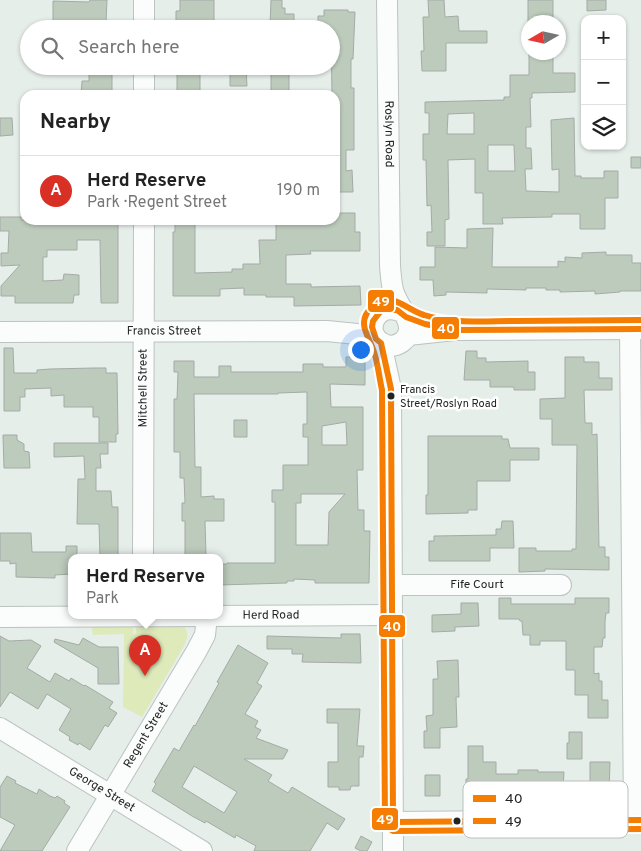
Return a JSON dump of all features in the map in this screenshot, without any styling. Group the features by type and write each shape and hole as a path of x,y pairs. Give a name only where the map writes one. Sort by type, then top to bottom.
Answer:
{"street":[{"path":"144,0 144,20"},
{"name":"Roslyn Road","path":"387,0 390,266 394,292 396,332 391,390 393,851"},
{"path":"144,75 144,90"},
{"name":"Mitchell Street","path":"144,225 144,554"},
{"name":"Roslyn Road","path":"390,266 385,293 372,327 396,332"},
{"path":"378,314 390,309 396,332"},
{"name":"Francis Street","path":"328,331 356,324 378,314"},
{"path":"635,329 637,820"},
{"name":"Francis Street","path":"0,332 328,331 357,334 455,330 635,329"},
{"name":"Fife Court","path":"392,585 561,585"},
{"name":"Herd Road","path":"223,616 392,614"},
{"name":"Herd Road","path":"0,617 68,616"},
{"name":"Regent Street","path":"77,851 196,652 205,635 207,619"},
{"name":"George Street","path":"0,728 202,851"},
{"path":"393,822 463,821"}],"green space":[{"path":"91,624 133,625 133,634 136,634 136,626 181,624 186,629 187,637 184,646 142,717 123,707 124,634 93,635"}],"building":[{"path":"90,0 107,0 106,20 53,20 53,1 89,2"},
{"path":"180,0 214,0 214,20 176,20 176,11 180,11"},
{"path":"271,0 282,0 282,8 285,8 285,14 294,14 294,20 270,20"},
{"path":"428,0 444,0 445,17 458,16 459,31 487,31 487,43 446,43 446,71 422,71 421,51 424,51 423,17 429,17"},
{"path":"528,0 553,0 553,15 528,15"},
{"path":"587,0 606,0 606,10 587,11"},
{"path":"324,10 348,10 348,12 355,12 353,59 351,59 351,88 354,88 354,150 346,150 346,171 352,170 353,192 340,192 340,90 332,90 332,75 340,75 340,20 318,20 318,16 324,16"},
{"path":"529,60 553,60 553,73 575,73 575,92 532,93 532,98 530,98 531,127 526,127 526,148 531,148 532,169 525,169 526,191 559,192 559,169 552,170 551,120 574,118 575,176 581,176 581,178 604,178 604,171 618,171 618,198 605,198 605,229 580,229 580,214 552,214 552,217 502,218 503,224 483,224 483,193 475,193 475,159 448,160 449,219 445,220 445,246 427,246 427,232 432,232 431,205 427,206 426,160 423,160 423,134 429,134 429,113 425,113 425,102 504,100 504,97 510,97 510,75 529,75","holes":["474,113 474,134 447,134 448,114","488,145 514,145 515,171 488,171"]},
{"path":"89,75 112,75 112,90 81,90 82,81 89,81"},
{"path":"177,75 200,75 200,90 177,90"},
{"path":"230,75 246,75 247,86 230,86"},
{"path":"271,75 289,75 289,90 271,90"},
{"path":"0,118 12,118 13,135 0,136"},
{"path":"631,157 641,157 641,168 631,168"},
{"path":"340,213 355,213 355,232 360,232 360,251 310,251 311,254 286,255 286,284 311,284 311,287 360,286 361,305 294,306 294,297 244,295 244,288 220,289 220,296 173,296 173,232 175,232 175,225 195,225 195,273 232,272 232,269 243,269 243,264 260,264 259,240 276,240 276,225 340,225"},
{"path":"0,217 20,217 20,225 118,225 118,303 101,303 100,240 77,240 77,250 47,250 47,257 43,257 43,281 63,280 64,274 79,275 79,295 74,295 73,303 15,303 15,296 1,296 1,286 20,265 1,266 1,253 8,253 9,231 0,231"},
{"path":"493,228 492,267 558,267 558,261 565,262 565,257 582,258 582,253 606,252 606,255 632,255 632,263 641,263 641,291 595,294 595,291 560,292 560,290 546,290 546,288 526,288 526,290 487,289 487,293 446,292 446,295 434,296 433,280 420,280 420,267 435,267 435,247 467,248 467,229"},
{"path":"4,348 13,348 14,373 37,373 37,370 50,369 106,368 106,373 117,373 118,434 116,434 116,442 99,442 99,417 93,417 93,407 64,407 64,395 51,396 51,388 25,389 25,397 20,397 20,411 4,411"},
{"path":"466,351 477,351 477,358 486,358 486,362 528,361 528,372 535,372 535,390 514,390 514,387 490,387 490,380 464,380"},
{"path":"346,357 365,357 365,385 330,384 331,407 363,407 363,470 357,470 358,510 364,510 364,531 370,531 369,583 315,583 315,580 294,579 294,581 287,581 287,583 223,585 223,564 275,563 275,502 272,502 272,490 283,490 283,465 308,465 308,437 303,437 303,424 307,424 307,392 194,394 195,467 201,467 201,497 214,496 214,499 224,499 224,521 205,521 206,554 185,554 185,521 182,521 182,503 185,503 184,478 180,478 180,452 174,452 174,399 177,399 178,372 174,372 174,361 194,361 194,377 219,377 219,366 231,366 231,372 303,372 303,364 323,364 323,367 346,367","holes":["346,422 347,445 322,445 322,426","301,494 345,494 329,512 328,545 296,545 296,503 301,503"]},
{"path":"565,357 584,357 584,362 599,362 599,378 612,378 612,390 584,390 585,423 592,423 592,435 597,434 599,547 605,547 605,557 609,557 609,570 545,569 545,571 519,572 519,548 536,548 536,551 572,551 572,549 576,549 577,445 552,445 552,419 540,419 540,399 565,398"},
{"path":"234,420 247,420 247,437 234,437"},
{"path":"3,435 17,435 17,440 24,444 24,451 29,452 30,468 4,468"},
{"path":"428,436 502,436 502,439 508,439 510,448 539,448 539,460 510,460 510,481 477,481 477,510 468,510 468,513 426,514 426,495 428,495"},
{"path":"54,443 108,443 108,454 100,454 101,468 96,468 96,491 111,491 112,507 118,507 118,554 100,554 99,524 77,524 78,479 85,479 84,456 54,457"},
{"path":"502,521 513,521 514,548 490,548 490,561 429,561 429,541 434,541 434,536 496,535 496,529 501,529"},
{"path":"0,533 31,533 32,552 66,552 66,546 77,546 77,554 68,554 68,574 55,575 55,578 16,577 16,563 10,564 10,561 0,561"},
{"path":"499,598 511,598 511,604 575,604 575,598 609,598 609,613 606,613 605,621 605,638 603,638 602,647 594,647 594,674 599,673 599,681 602,681 602,700 608,700 608,718 588,718 588,695 575,695 575,670 566,670 566,641 540,641 540,645 530,645 530,635 523,635 522,621 519,619 499,619"},
{"path":"461,603 478,603 479,626 455,627 455,631 432,632 432,615 461,614"},
{"path":"341,634 360,634 361,663 302,662 303,654 292,654 292,649 267,649 267,636 341,638"},
{"path":"0,636 9,641 31,640 41,646 27,668 50,682 55,673 69,681 71,678 113,702 109,708 117,713 108,727 105,725 90,750 79,743 78,745 69,740 70,737 59,730 71,709 47,694 38,709 10,692 0,707"},
{"path":"83,638 99,647 118,647 119,684 98,684 98,668 54,642 55,639 79,645"},
{"path":"238,645 268,663 257,683 262,686 245,714 258,721 255,727 261,730 256,738 288,750 283,759 244,759 272,775 268,781 288,793 292,787 345,819 338,830 327,823 310,851 254,851 256,846 236,835 235,838 206,821 205,823 152,791 156,784 154,782 174,748 179,751 195,726 219,683 217,682","holes":["194,766 237,792 224,813 182,787"]},
{"path":"458,660 459,697 456,697 457,727 440,728 440,748 424,748 424,731 427,731 426,716 433,715 433,679 438,679 437,661"},
{"path":"327,709 360,709 357,746 364,746 363,757 359,757 359,786 351,786 350,790 328,787 328,762 338,762 338,723 327,723"},
{"path":"569,732 582,732 582,759 567,759"},
{"path":"468,746 483,746 483,762 496,762 496,774 518,774 518,770 564,772 563,781 466,781 468,779"},
{"path":"590,762 610,762 609,781 590,781"},
{"path":"425,775 440,775 440,796 425,796"},
{"path":"7,776 16,781 15,783 37,794 39,789 55,798 57,796 70,807 42,851 0,851 15,825 0,817 0,787"},
{"path":"361,836 372,842 367,851 355,848"}],"transit line":[{"name":"49","path":"463,830 393,831 385,826 382,390 376,359 366,334 365,318 372,307 379,302 392,300 424,315 457,321 641,320"},
{"name":"40","path":"393,822 391,389 381,343 376,339 372,327 373,321 380,312 397,310 406,317 425,324 455,330 641,329"},
{"name":"40","path":"628,820 641,820"},
{"name":"40","path":"393,822 463,821"},
{"name":"49","path":"628,829 641,829"}],"place":[{"name":"Francis Street/Roslyn Road","path":"391,396"},
{"name":"Herd Reserve","path":"145,676"}]}
